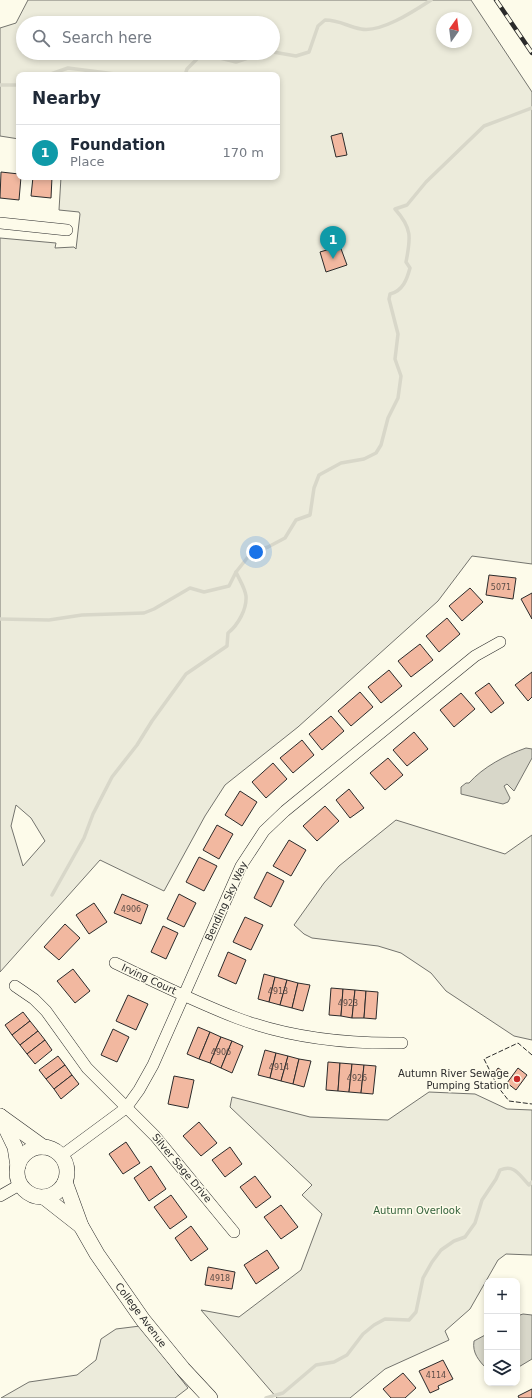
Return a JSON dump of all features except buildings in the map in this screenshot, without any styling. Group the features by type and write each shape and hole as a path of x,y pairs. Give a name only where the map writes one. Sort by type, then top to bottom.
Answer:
{"street":[{"path":"0,223 67,230"},
{"name":"Bending Sky Way","path":"61,1156 126,1108 139,1090 153,1065 241,866 264,831 285,811 475,656 500,642"},
{"name":"Irving Court","path":"115,963 183,995 238,1018 290,1034 352,1043 402,1043"},
{"name":"Silver Sage Drive","path":"15,986 34,999 46,1011 87,1068 163,1146 234,1232"},
{"path":"0,1116 43,1147"},
{"path":"0,1116 15,1147 18,1176 21,1184 0,1196"},
{"path":"18,1166 23,1156 32,1149 43,1147 52,1149 61,1156"},
{"name":"College Avenue","path":"61,1156 67,1167 65,1182 81,1226 97,1254 143,1320 183,1369 210,1398"},
{"path":"44,1197 53,1194 60,1189 65,1182"},
{"name":"College Avenue","path":"21,1184 27,1191 35,1196 44,1197 81,1226"}],"green space":[{"path":"28,0 471,0 532,92 532,564 472,556 438,601 298,727 225,785 205,816 164,891 100,860 0,972 0,238 56,243 55,248 74,247 76,249 80,214 79,212 59,210 61,180 280,180 280,72 16,72 16,139 0,136 0,28 16,23 16,60 280,60 280,16 20,16","holes":["16,805 31,818 45,841 23,866 11,826"]},
{"path":"396,820 505,854 532,835 532,1040 514,1036 446,991 431,973 401,953 378,946 312,938 304,934 294,925 324,883 339,866"},
{"name":"Autumn Overlook","path":"429,1092 475,1094 507,1109 532,1110 532,1255 506,1254 498,1260 488,1278 484,1278 484,1284 470,1309 445,1331 449,1340 385,1369 350,1398 277,1398 201,1310 239,1317 301,1270 322,1214 302,1195 312,1185 230,1107 232,1097 310,1117 388,1120"},
{"path":"140,1326 188,1388 175,1398 1,1398 29,1382 77,1375 96,1360 101,1339 116,1329"}],"shaded area":[{"path":"526,748 532,749 532,758 514,791 507,784 504,786 510,798 508,802 503,804 461,794 461,787 466,783 469,783 488,767 511,754"},
{"path":"520,1315 532,1315 532,1359 520,1366 520,1350"},
{"path":"484,1336 484,1366 475,1353 474,1341"}],"waterway":[{"path":"280,53 296,56 309,52 318,26 325,20 335,21 361,29 378,28 416,10 431,0"},
{"path":"186,72 196,60"},
{"path":"228,60 236,62 242,60"},
{"path":"57,72 68,68 99,72"},
{"path":"0,85 16,85"},
{"path":"0,619 49,620 82,615 144,613 154,609 190,588 204,592 229,586 236,572 252,552 268,547 285,538 296,520 310,515 314,488 319,475 341,463 364,459 376,453 381,445 388,418 398,398 401,376 395,359 398,334 389,299 390,294 398,290 404,284 410,268 406,262 409,246 409,233 405,222 395,209 407,205 426,182 484,126 532,108"},
{"path":"52,895 84,838 93,814 112,777 137,745 152,721 186,674 227,646 228,633 235,626 241,616 246,601 244,590 236,572"},
{"path":"266,1398 283,1393 316,1365 334,1362 347,1355 363,1334 374,1325 385,1319 409,1320 416,1312 423,1278 432,1262 441,1250 454,1241 465,1237 475,1223 482,1200 496,1179 500,1170 509,1168 513,1169 529,1185 532,1182"}],"railway":[{"path":"496,0 532,53"}],"fence":[{"path":"532,1055 518,1043 484,1059 498,1087 509,1101 532,1104"}],"place":[{"name":"Foundation","path":"333,259"},
{"name":"Autumn River Sewage Pumping Station","path":"517,1079"}]}
